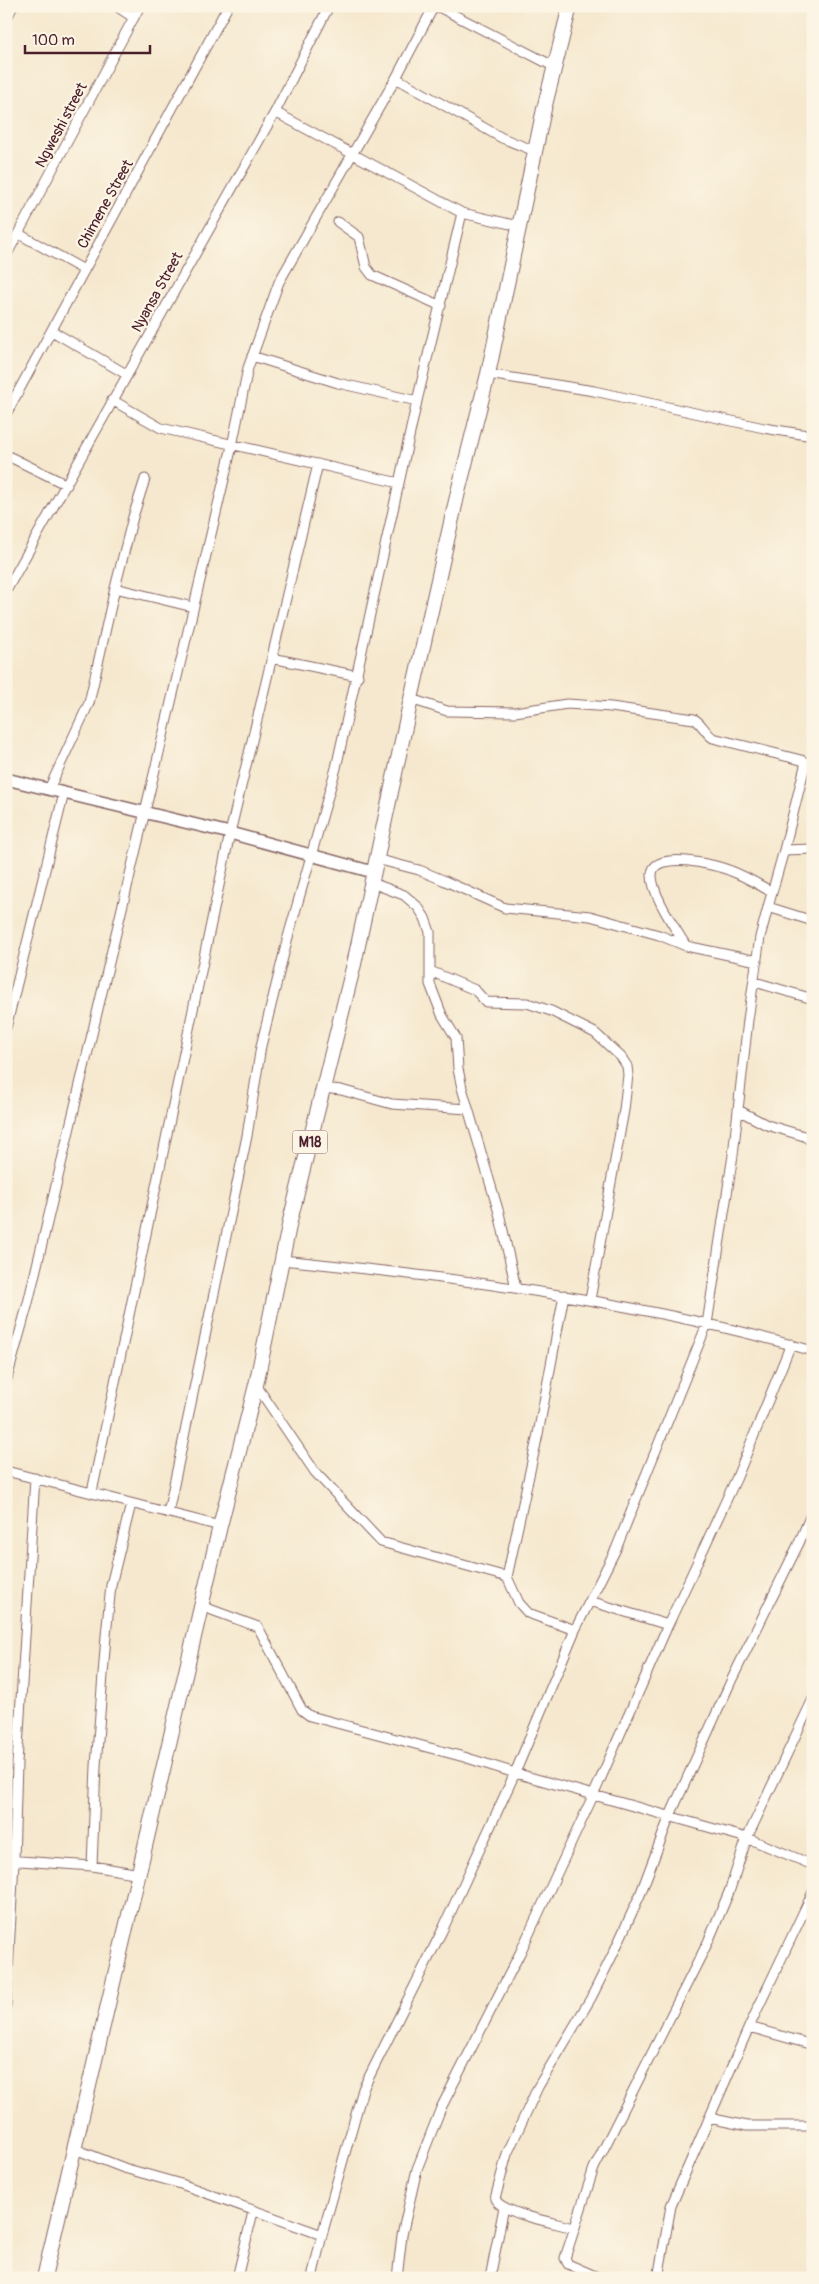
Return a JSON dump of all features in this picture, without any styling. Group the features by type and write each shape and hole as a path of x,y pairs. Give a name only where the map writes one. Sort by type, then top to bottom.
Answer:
{"main road":[{"name":"M18","path":"44,2278 220,1526 256,1384 282,1260 374,871 458,492 488,374 535,151 570,6"}],"street":[{"path":"6,19 13,6"},
{"path":"116,6 134,18"},
{"name":"Ngweshi street","path":"6,256 140,6"},
{"name":"Chimene Street","path":"6,414 228,6"},
{"path":"317,6 328,9"},
{"path":"6,1382 28,1303 252,356 279,282 436,6 555,67"},
{"name":"Nyansa Street","path":"6,591 67,485 126,374 275,112 328,9"},
{"path":"396,78 502,138 535,151"},
{"path":"275,112 462,213 519,226"},
{"path":"168,1513 246,1136 260,1046 288,937 336,768 358,676 417,402 462,213"},
{"path":"338,222 359,236 366,267 372,275 441,306"},
{"path":"19,234 84,270"},
{"path":"52,332 126,374"},
{"path":"252,356 338,383 417,402"},
{"path":"488,374 594,392 764,428 813,436"},
{"path":"112,400 161,428 399,484"},
{"path":"6,455 67,485"},
{"path":"92,1492 230,833 318,464"},
{"path":"48,790 89,703 133,517 146,479"},
{"path":"115,588 193,607"},
{"path":"272,658 358,676"},
{"path":"312,2278 322,2235 363,2089 442,1931 516,1773 575,1630 616,1549 707,1324 738,1110 757,961 768,907 805,766 805,762 801,760 713,738 699,721 694,718 611,707 567,704 515,712 447,711 411,699"},
{"path":"6,778 48,790 144,811 374,871 419,870 505,908 590,916 659,935 686,946 757,961"},
{"path":"6,1028 10,1000 64,793"},
{"path":"784,850 813,849"},
{"path":"686,946 660,901 652,882 653,868 659,863 676,860 724,868 772,892"},
{"path":"374,871 418,907 430,932 430,984 448,1026 456,1038 458,1069 499,1213 516,1288"},
{"path":"768,907 813,921"},
{"path":"430,971 474,990 486,1002 527,1003 551,1011 595,1034 621,1056 626,1066 628,1075 624,1110 590,1300"},
{"path":"755,982 813,999"},
{"path":"323,1088 341,1090 392,1104 468,1109"},
{"path":"738,1110 767,1125 804,1136 813,1142"},
{"path":"282,1260 564,1295 707,1324 813,1351"},
{"path":"564,1295 538,1434 507,1577 519,1603 528,1613 575,1630"},
{"path":"397,2278 402,2235 416,2169 441,2108 520,1953 593,1796 668,1625 737,1477 791,1344"},
{"path":"256,1384 314,1472 381,1542 507,1577"},
{"path":"6,1471 220,1526"},
{"path":"6,2007 10,1860 35,1478"},
{"path":"92,1866 96,1766 111,1586 131,1504"},
{"path":"574,2228 498,2204 495,2199 508,2154 538,2087 592,1998 613,1954 640,1895 669,1818 732,1679 800,1543 813,1510"},
{"path":"590,1601 668,1625"},
{"path":"202,1606 258,1627 302,1710 310,1716 464,1757 669,1818 747,1838 813,1865"},
{"path":"600,2278 578,2273 564,2258 594,2168 708,1942 729,1892 747,1838 813,1699"},
{"path":"10,1860 92,1866 140,1874"},
{"path":"658,2278 671,2206 749,2027 813,1892"},
{"path":"749,2027 813,2045"},
{"path":"709,2118 747,2126 813,2126"},
{"path":"75,2149 147,2176 181,2184 252,2212 322,2235"},
{"path":"490,2278 504,2207"},
{"path":"237,2278 252,2212"}]}
